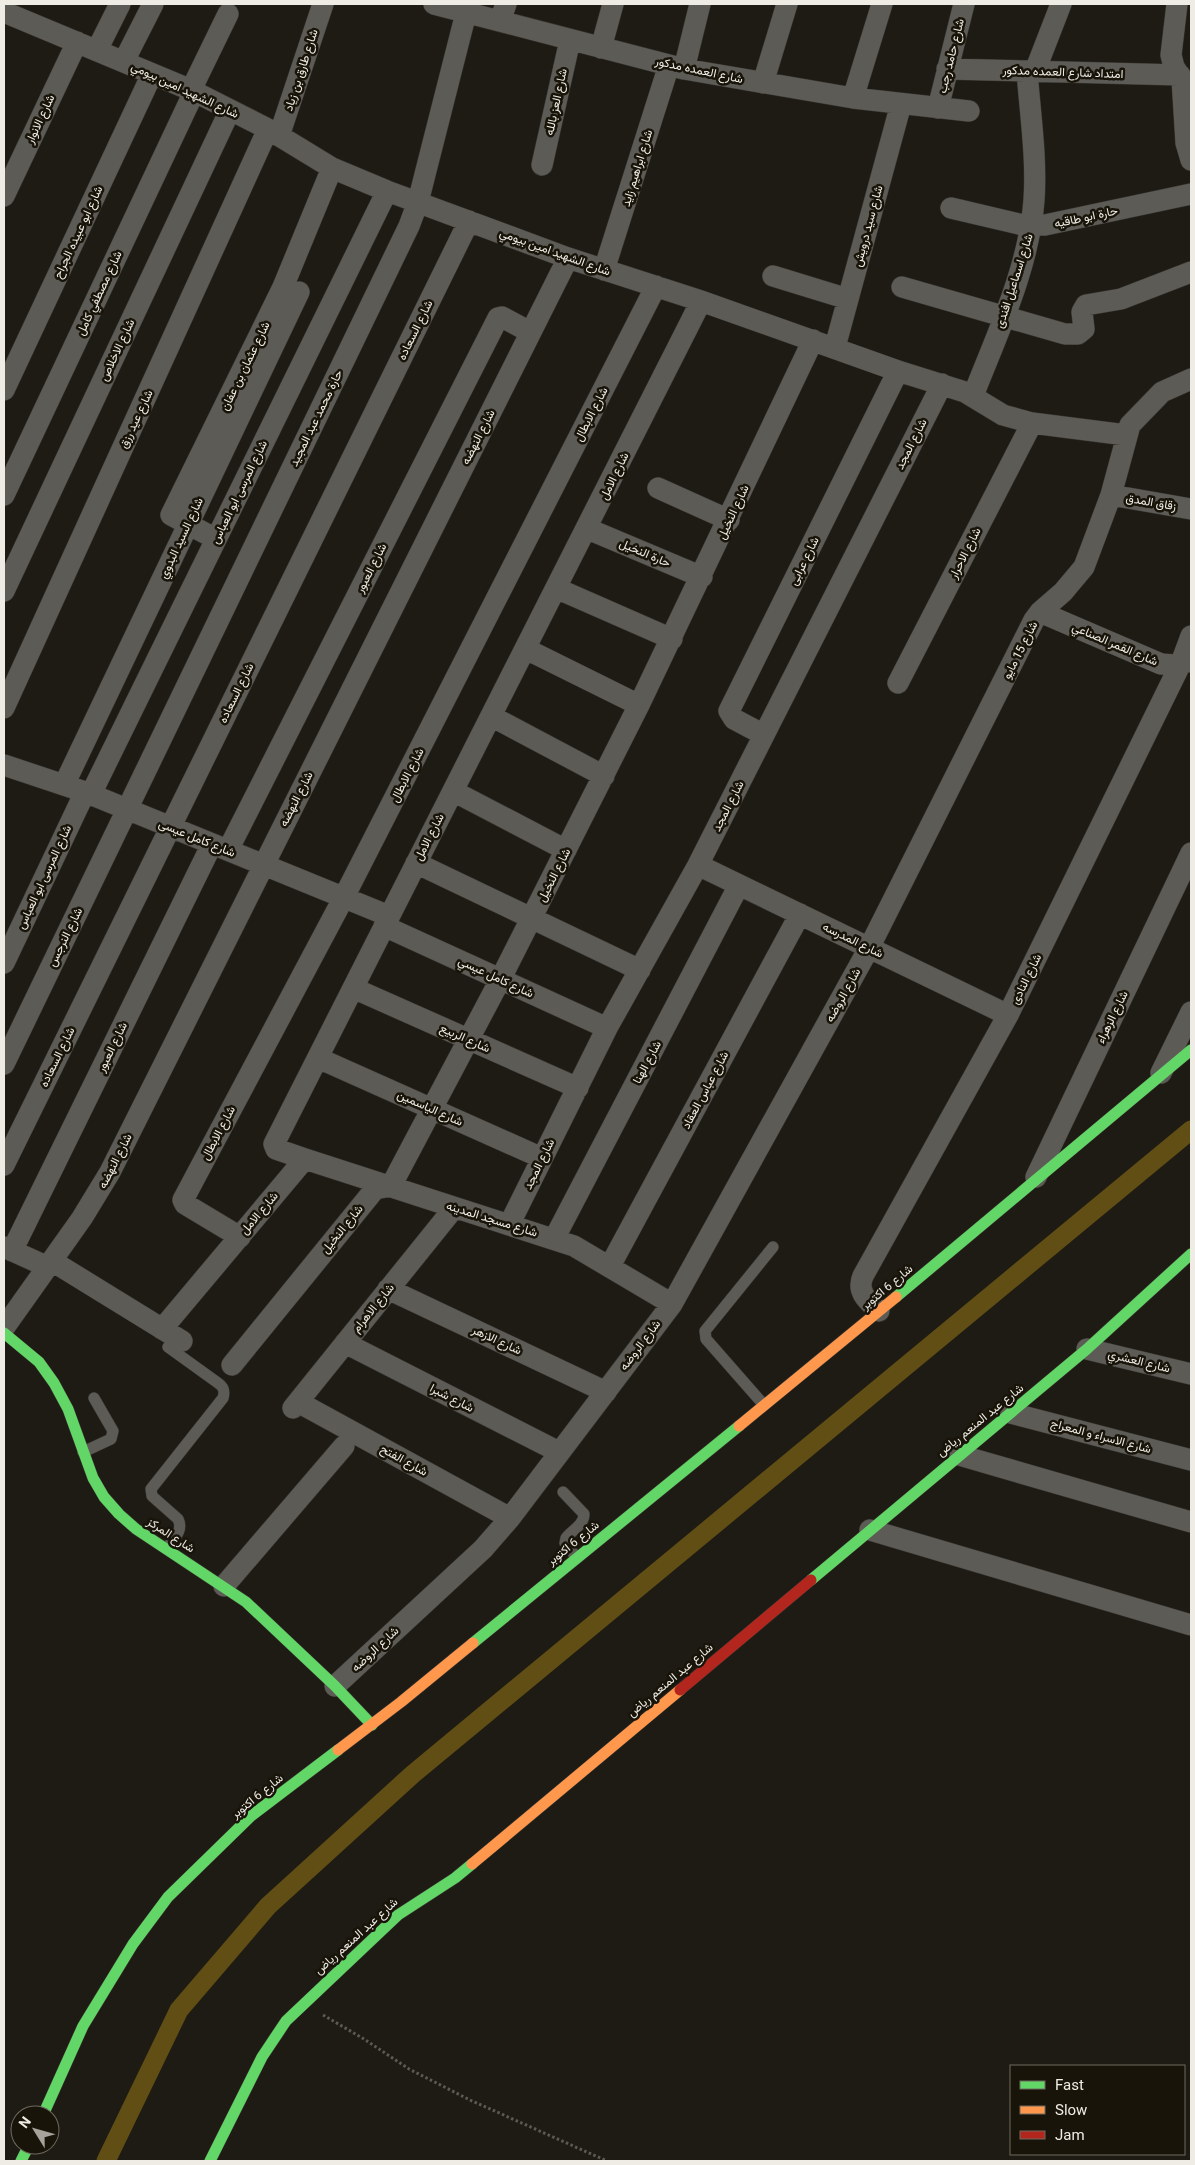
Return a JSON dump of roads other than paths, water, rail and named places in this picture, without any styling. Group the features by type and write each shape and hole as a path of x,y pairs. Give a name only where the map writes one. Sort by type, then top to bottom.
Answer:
{"main road":[{"name":"شارع 6 اكتوبر","path":"47,2105 84,2026 106,1986 133,1944 168,1897 251,1816 372,1724 577,1558 879,1311 1191,1050"},
{"name":"شارع عبد المنعم رياض","path":"210,2161 273,2038 303,2003 398,1915 455,1878 958,1455 1087,1349 1191,1254"},
{"name":"شارع المركز","path":"4,1333 39,1362 54,1383 68,1409 93,1478 104,1497 119,1514 136,1529 224,1586 264,1618 372,1724"}],"street":[{"path":"97,50 120,4"},
{"path":"124,61 152,4"},
{"name":"شارع طارق بن زياد","path":"273,133 322,4"},
{"name":"شارع العمده مدكور","path":"434,4 466,13 503,12 570,40 677,67 853,98 969,111"},
{"path":"601,48 613,4"},
{"name":"شارع ابراهيم زايد","path":"604,270 700,4"},
{"path":"763,83 787,4"},
{"path":"853,98 882,4"},
{"name":"شارع حامد رجب","path":"938,108 964,4"},
{"path":"1031,71 1061,4"},
{"path":"1177,4 1171,55 1182,72 1186,143 1191,160"},
{"name":"شارع الشهيد امين بيومي","path":"4,12 29,11 77,42 192,91 273,133 332,168 387,191 568,258 701,301 898,371 942,384 972,396 982,404 1003,415 1032,423 1126,435"},
{"name":"حارة محمد عبد المجيد","path":"127,809 409,226 418,202 466,13"},
{"name":"شارع مصطفي كامل","path":"4,495 228,14"},
{"name":"شارع العز بالله","path":"542,165 570,40"},
{"name":"شارع الانوار","path":"4,196 77,42"},
{"name":"امتداد شارع العمده مدكور","path":"947,69 1182,72"},
{"name":"شارع اسماعيل افندى","path":"972,396 1022,262 1031,226 1034,200 1034,172 1031,71"},
{"name":"شارع ابو عبيده الجراح","path":"4,390 152,74"},
{"name":"شارع سيد درويش","path":"835,348 901,104"},
{"name":"شارع الاخلاص","path":"4,591 230,110"},
{"name":"شارع عيد رزق","path":"4,708 273,133"},
{"name":"شارع عثمان بن عفان","path":"216,539 171,515 291,290 332,168"},
{"name":"شارع المرسى ابو العباس","path":"4,963 387,191"},
{"name":"حارة ابو طاقيه","path":"951,208 1031,226 1045,225 1191,194"},
{"name":"شارع السعاده","path":"4,1166 469,221"},
{"name":"شارع النهضه","path":"4,1328 82,1218 110,1172 568,258"},
{"path":"902,288 1065,334 1078,334 1084,329 1082,312 1086,306 1121,299 1191,272"},
{"path":"772,276 848,299"},
{"name":"شارع الابطال","path":"240,1236 185,1204 183,1200 344,897 656,286"},
{"path":"291,290 332,301"},
{"name":"شارع الامل","path":"170,1339 240,1236 303,1162 302,1158 277,1150 274,1146 416,863 558,589 701,301"},
{"name":"شارع العبور","path":"8,1249 498,318 502,317 530,332"},
{"name":"شارع النخيل","path":"232,1365 375,1189 391,1186 469,1040 604,776 702,577 813,340"},
{"name":"شارع عرابى","path":"764,735 734,719 729,712 898,371"},
{"name":"شارع 15 مايو","path":"869,948 1034,620 1040,612 1063,592 1084,567 1111,495 1126,435 1136,417 1162,392 1191,379"},
{"name":"شارع المجد","path":"509,1224 607,1028 698,866 942,384"},
{"name":"شارع الاحرار","path":"898,683 1032,423"},
{"path":"658,488 729,520"},
{"name":"زقاق المدق","path":"1111,495 1191,509"},
{"name":"شارع السيد البدوي","path":"64,785 188,524"},
{"name":"حارة النخيل","path":"588,529 702,577"},
{"path":"558,589 672,639"},
{"name":"شارع القمر الصناعي","path":"1040,612 1161,664 1168,666 1186,662"},
{"name":"شارع النادى","path":"879,1311 864,1297 860,1287 861,1281 1008,1015 1186,662 1191,636"},
{"path":"526,649 639,705"},
{"path":"491,716 604,776"},
{"name":"شارع كامل عيسى","path":"4,765 88,793 344,897 387,921"},
{"path":"453,791 566,850"},
{"name":"شارع النرجس","path":"4,1064 127,809"},
{"name":"شارع الزهراء","path":"1034,1181 1191,853"},
{"path":"416,863 640,970"},
{"name":"شارع المدرسه","path":"698,866 1008,1015"},
{"name":"شارع الهنا","path":"554,1239 739,885"},
{"name":"شارع عباس العقاد","path":"610,1266 800,914"},
{"name":"شارع كامل عيسي","path":"387,921 500,980 607,1028"},
{"name":"شارع الروضه","path":"335,1686 483,1549 510,1518 672,1304 869,948"},
{"name":"شارع الربيع","path":"353,988 578,1088"},
{"path":"1160,1075 1191,1012"},
{"name":"شارع الياسمين","path":"318,1058 542,1158"},
{"name":"شارع مسجد المدينه","path":"302,1158 574,1246 672,1304"},
{"name":"شارع الاهرام","path":"295,1405 454,1208"},
{"path":"8,1249 50,1264 170,1339"},
{"name":"شارع الازهر","path":"388,1289 606,1392"},
{"name":"شارع شبرا","path":"345,1343 559,1452"},
{"name":"شارع العشري","path":"1087,1349 1191,1374"},
{"name":"شارع الفتح","path":"295,1405 510,1518"},
{"name":"شارع الاسراء و المعراج","path":"1011,1413 1191,1460"},
{"path":"224,1586 344,1446"},
{"path":"958,1455 1191,1522"},
{"path":"870,1530 1191,1625"}],"lane":[{"path":"764,1405 706,1339 705,1332 773,1247"},
{"path":"166,1548 180,1530 180,1524 178,1519 152,1496 151,1489 223,1398 224,1392 223,1387 170,1339"},
{"path":"83,1452 111,1439 113,1431 94,1398"},
{"path":"563,1492 584,1514 581,1524 566,1538 565,1543 577,1558"}],"waterway":[{"path":"106,2161 179,2010 268,1906 413,1774 1191,1130"}]}
